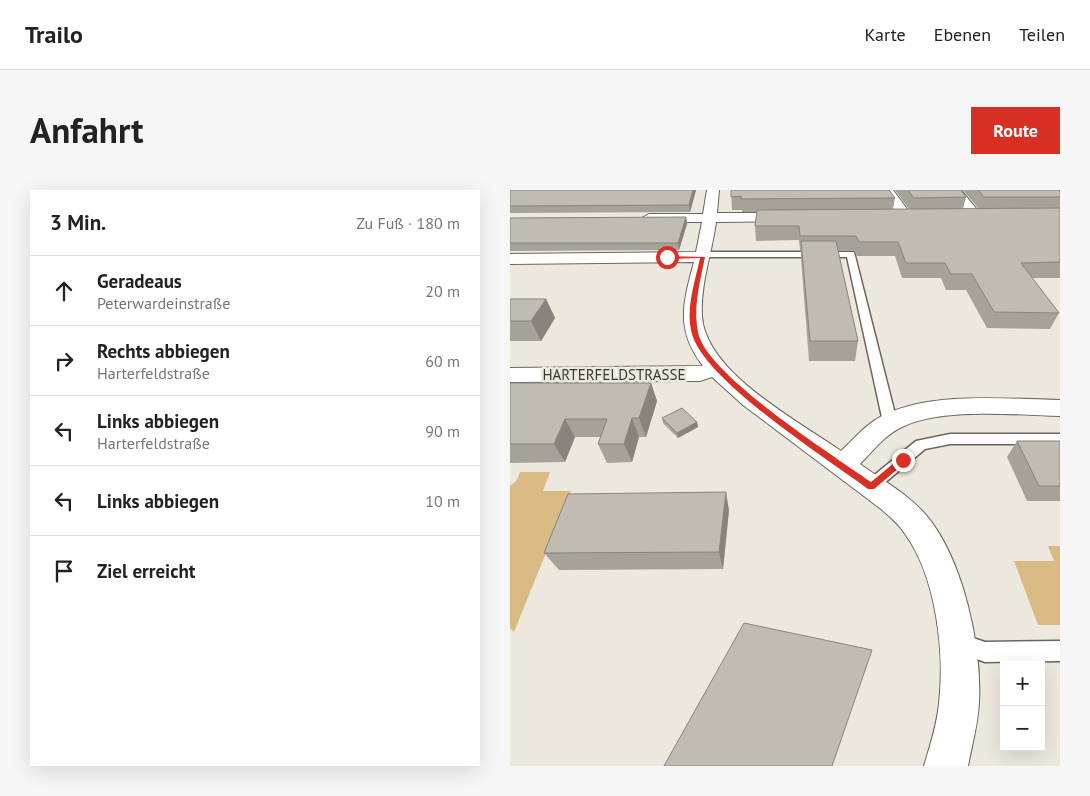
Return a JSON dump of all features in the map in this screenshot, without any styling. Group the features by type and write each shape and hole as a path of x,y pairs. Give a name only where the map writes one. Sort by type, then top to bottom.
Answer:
{"street":[{"name":"HARTERFELDSTRASSE","path":"713,190 710,218 693,306 695,334 702,350 717,370 748,397 871,486 916,525 934,556 947,587 953,611 960,676 957,724 946,766"},
{"path":"887,190 911,217 890,217"},
{"path":"955,190 981,216 956,217"},
{"path":"636,218 810,217"},
{"path":"510,259 703,256"},
{"name":"HARTERFELDSTRASSE","path":"510,375 700,374 717,370"},
{"path":"842,465 890,422 916,412 943,408 1060,408"}],"lane":[{"path":"703,256 851,254 890,422"},
{"path":"871,486 921,445 950,439 1060,439"},
{"path":"956,642 985,652 1060,651"}],"shaded area":[{"path":"520,472 550,472 543,491 571,491 514,632 510,628 510,486 517,480"},
{"path":"1048,546 1060,546 1060,625 1038,625 1014,561 1054,561"}],"building":[{"path":"510,190 693,190 689,205 510,206"},
{"path":"731,190 889,190 895,198 741,199 741,196 731,197"},
{"path":"908,190 961,190 966,197 914,198"},
{"path":"978,190 1060,190 1060,197 984,197"},
{"path":"1060,208 1060,262 1021,263 1059,313 994,312 972,274 951,274 945,263 906,263 898,242 859,242 856,236 800,236 799,226 755,226 757,210"},
{"path":"686,217 678,243 510,243 510,218"},
{"path":"801,241 836,241 858,341 810,341"},
{"path":"510,299 546,299 531,321 510,321"},
{"path":"510,383 651,383 639,418 632,418 624,444 598,444 607,419 565,419 554,444 510,444"},
{"path":"682,408 697,422 677,433 662,418"},
{"path":"1017,441 1060,441 1060,486 1039,486"},
{"path":"726,492 719,552 544,553 568,494"},
{"path":"744,623 872,650 832,766 664,766"}],"route":[{"path":"667,257 703,257 693,306 695,334 710,362 748,397 871,486 903,460"}]}
